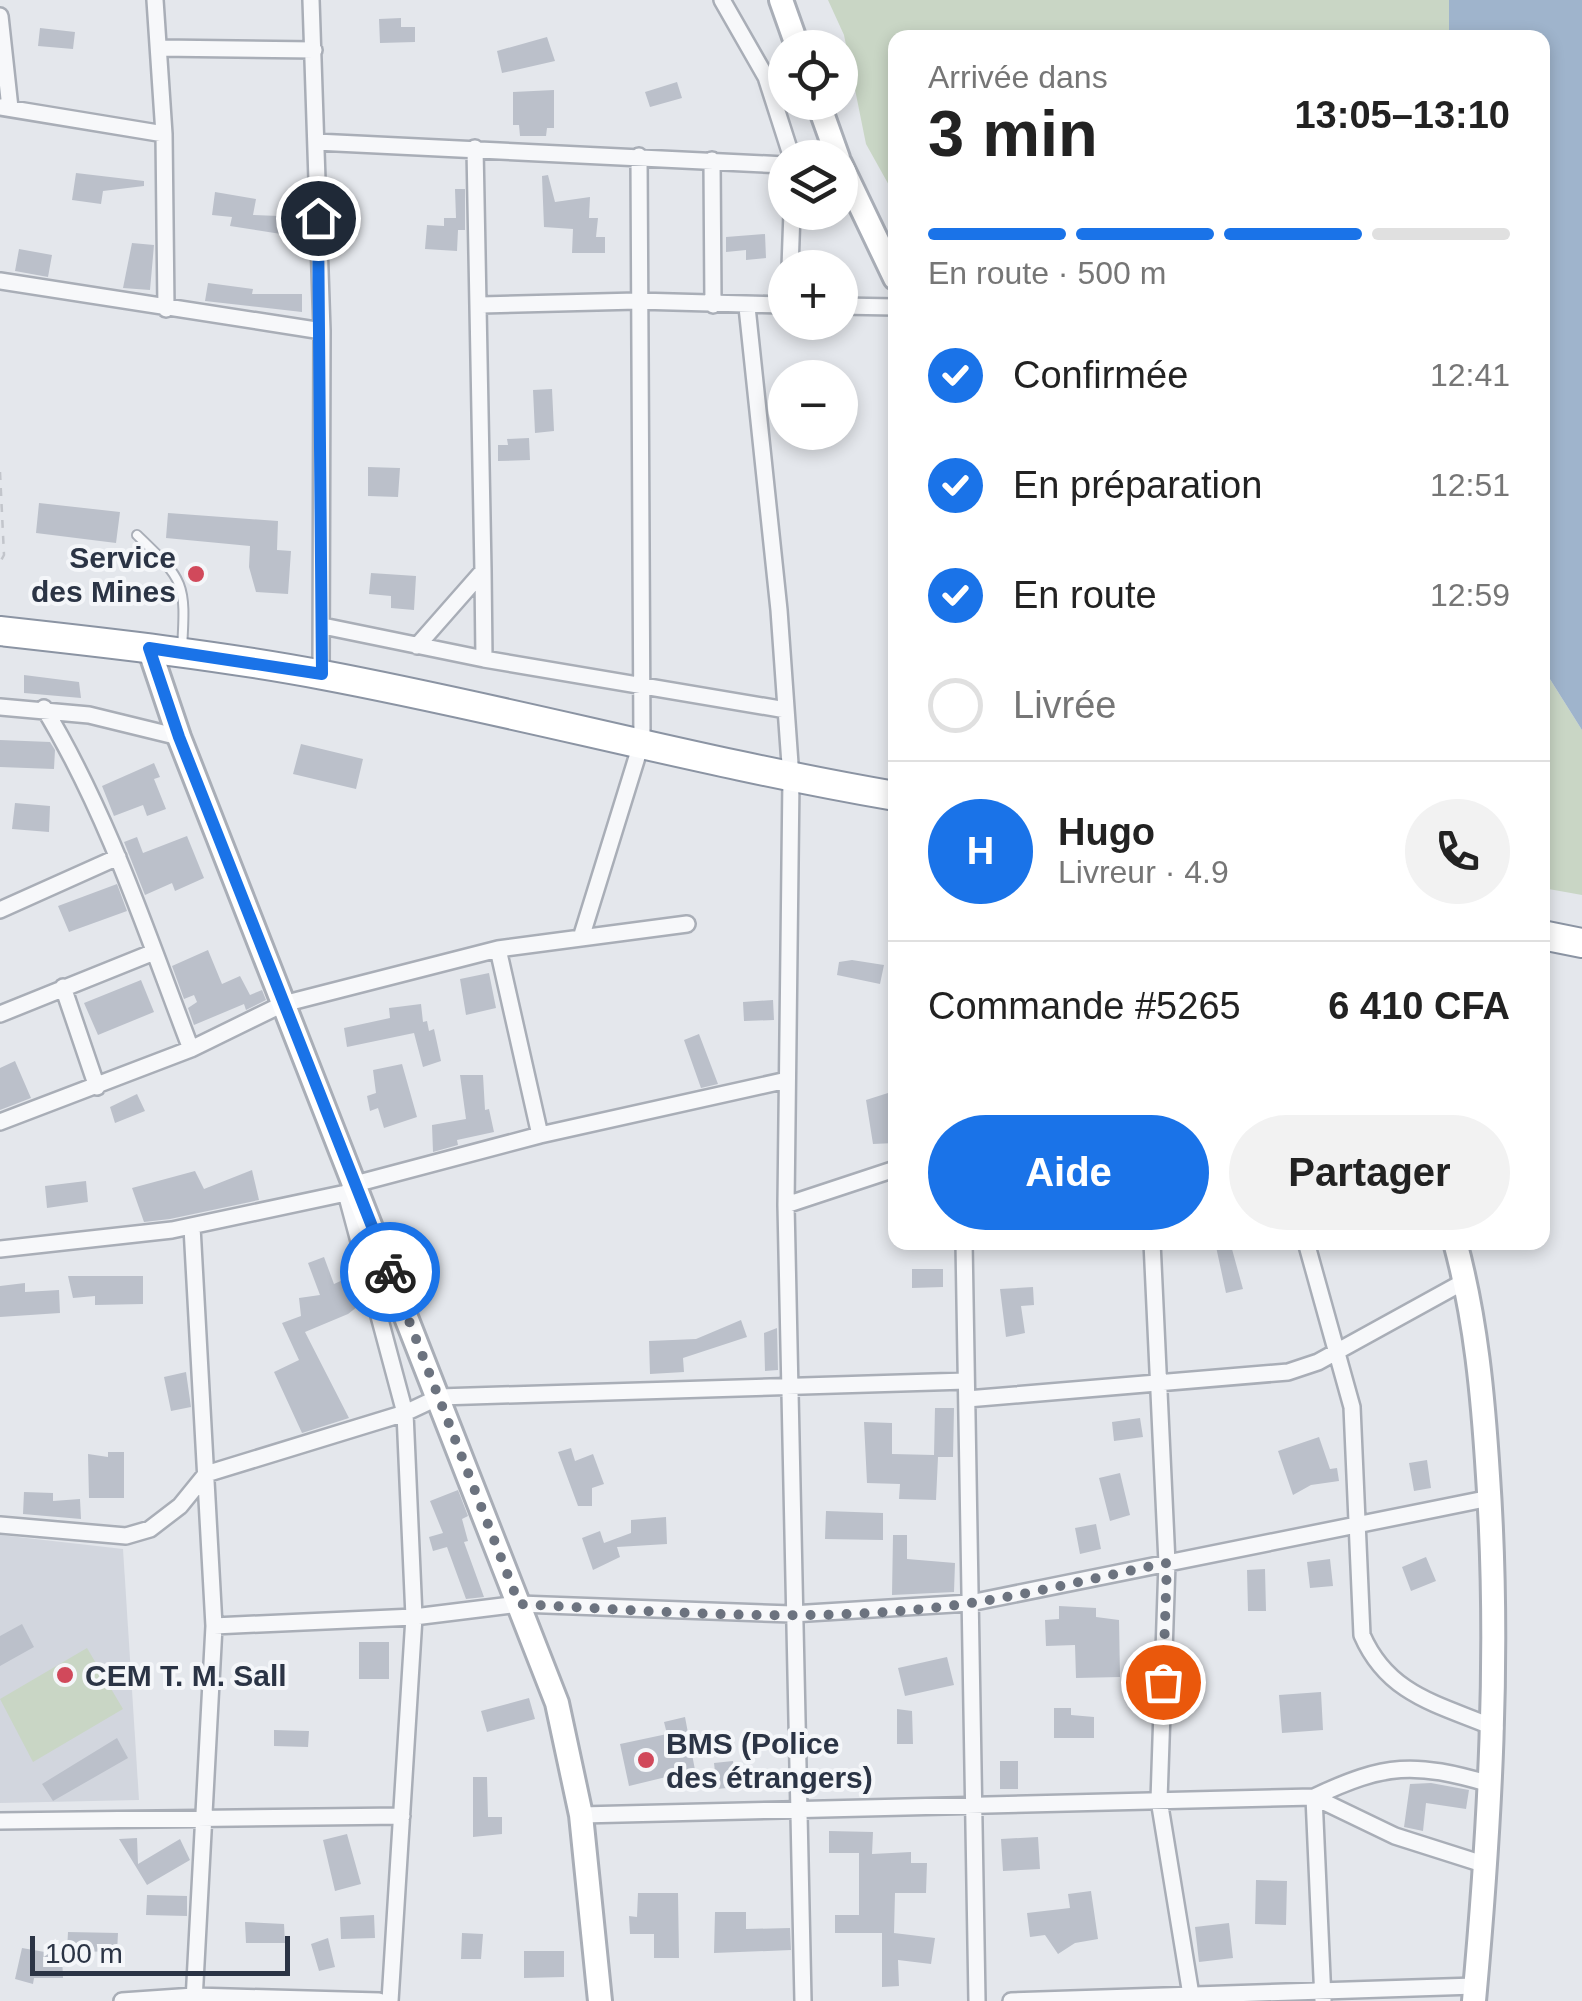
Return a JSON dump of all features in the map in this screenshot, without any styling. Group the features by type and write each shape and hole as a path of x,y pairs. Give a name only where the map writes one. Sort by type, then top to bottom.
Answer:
{"highway":[{"path":"0,631 322,674 642,741 790,778 888,795"},
{"path":"1550,936 1582,944"}],"street":[{"path":"155,0 164,134 166,309"},
{"path":"312,0 322,330 322,674"},
{"path":"722,0 766,77 786,140"},
{"path":"781,0 792,30"},
{"path":"0,16 5,108 164,134"},
{"path":"159,48 314,50"},
{"path":"316,142 768,164"},
{"path":"475,148 484,659"},
{"path":"581,938 642,741 639,156"},
{"path":"712,160 713,305"},
{"path":"858,200 888,263"},
{"path":"0,281 322,330"},
{"path":"480,305 637,301 768,306"},
{"path":"747,307 790,778 786,1205 803,2001"},
{"path":"858,307 888,308"},
{"path":"417,646 482,571"},
{"path":"323,626 484,659 786,710"},
{"path":"149,648 350,1188 440,1397 557,1703 581,1816 600,2001"},
{"path":"0,706 44,708 179,737"},
{"path":"44,708 72,755 118,858 191,1049"},
{"path":"0,910 118,858"},
{"path":"0,1122 191,1049 283,1004 498,948 687,924"},
{"path":"498,948 540,1135"},
{"path":"0,1014 154,952"},
{"path":"63,988 97,1087"},
{"path":"0,1249 192,1227 540,1135 786,1080"},
{"path":"786,1205 888,1171"},
{"path":"350,1188 405,1412 414,1617 390,2001"},
{"path":"192,1227 214,1626 208,1816 194,1999"},
{"path":"964,1250 977,2001"},
{"path":"1153,1250 1167,1563 1159,1800 1192,1999"},
{"path":"1308,1250 1352,1407 1354,1528 1362,1635 1372,1658 1399,1687 1495,1728"},
{"path":"1011,2001 1474,1994 1495,1728 1490,1498 1478,1354 1456,1250"},
{"path":"967,1400 1273,1374 1318,1362 1465,1281"},
{"path":"0,1525 126,1536 150,1529 180,1506 206,1474 405,1412 440,1397 966,1381"},
{"path":"214,1626 414,1617 519,1604 792,1614 970,1603 1490,1498"},
{"path":"581,1816 1314,1797 1352,1779 1409,1766 1490,1784"},
{"path":"1314,1797 1395,1836 1483,1864"},
{"path":"1314,1797 1323,1997"},
{"path":"0,1821 402,1816"},
{"path":"122,2001 379,2001"}],"lane":[{"path":"137,535 169,566 185,594 182,653"}],"path":[{"path":"0,472 4,556 0,562"}],"shaded area":[{"name":"CEM T. M. Sall","path":"0,1535 123,1549 139,1800 0,1803"}],"green space":[{"path":"828,0 1449,0 1449,30 888,30 888,183 866,144 858,104 858,30 842,30"},
{"path":"1550,679 1582,730 1582,895 1550,889"},
{"path":"87,1648 123,1709 33,1762 0,1699"}],"water":[{"path":"1449,0 1582,0 1582,730 1550,679 1550,30 1449,30"}],"building":[{"path":"401,18 401,27 415,27 415,42 380,43 379,19"},
{"path":"40,28 75,32 73,49 38,46"},
{"path":"547,37 555,61 502,73 497,51"},
{"path":"677,82 682,98 650,107 645,92"},
{"path":"554,90 554,128 547,128 546,136 520,136 519,125 513,125 513,92"},
{"path":"76,173 144,181 144,186 103,191 101,204 72,200"},
{"path":"548,175 555,202 590,197 589,218 598,218 596,237 605,237 605,253 572,253 573,229 544,227 542,176"},
{"path":"455,189 465,189 465,230 458,230 457,251 425,249 427,225 444,226 444,218 456,218"},
{"path":"215,192 256,199 253,215 303,217 300,237 230,226 232,217 212,215"},
{"path":"765,234 766,258 746,260 746,250 726,252 726,237"},
{"path":"132,243 154,245 150,290 123,288"},
{"path":"19,249 52,255 48,277 15,271"},
{"path":"208,283 253,289 252,294 302,294 302,312 205,301"},
{"path":"552,389 554,431 535,433 533,390"},
{"path":"529,438 530,460 498,461 498,445 508,445 507,439"},
{"path":"368,467 400,468 398,497 368,496"},
{"path":"39,503 120,512 116,543 36,533"},
{"path":"168,513 278,521 277,550 291,551 288,594 256,592 249,567 250,546 166,538"},
{"path":"371,573 416,576 414,610 391,608 391,596 369,594"},
{"path":"24,675 79,682 81,698 24,693"},
{"path":"0,740 50,742 55,750 54,769 0,767"},
{"path":"301,744 363,759 356,789 293,774"},
{"path":"154,763 160,777 154,779 166,809 147,816 143,805 114,816 102,786"},
{"path":"15,803 50,806 49,832 12,829"},
{"path":"187,836 204,878 175,891 172,883 145,895 124,842 137,837 143,853"},
{"path":"117,884 127,911 69,932 58,906"},
{"path":"208,950 222,984 240,976 250,995 262,990 266,1000 246,1010 244,1004 194,1025 188,1008 197,1002 194,995 184,999 172,966"},
{"path":"839,962 884,965 880,984 837,975"},
{"path":"489,973 496,1008 466,1015 460,979"},
{"path":"141,980 154,1012 98,1035 84,1003"},
{"path":"773,1000 774,1020 744,1021 743,1002"},
{"path":"421,1004 423,1022 427,1021 429,1031 434,1029 441,1061 423,1067 414,1033 347,1047 344,1028 390,1018 389,1008"},
{"path":"699,1034 718,1084 701,1088 684,1040"},
{"path":"15,1061 31,1098 0,1110 0,1068"},
{"path":"402,1064 417,1117 384,1128 378,1108 370,1111 367,1096 376,1093 373,1070"},
{"path":"460,1075 483,1075 485,1110 489,1109 494,1132 457,1140 458,1145 433,1152 432,1125 466,1119"},
{"path":"888,1093 888,1143 873,1144 866,1100"},
{"path":"137,1094 145,1111 115,1123 110,1107"},
{"path":"252,1170 259,1200 170,1219 144,1222 132,1188 195,1171 204,1189"},
{"path":"86,1181 88,1202 47,1208 45,1186"},
{"path":"1217,1250 1232,1250 1243,1289 1226,1293"},
{"path":"324,1257 334,1284 356,1274 360,1288 354,1291 361,1304 348,1314 305,1332 349,1418 302,1433 274,1372 299,1360 282,1323 301,1316 299,1298 320,1295 308,1263"},
{"path":"912,1269 943,1269 943,1287 912,1288"},
{"path":"68,1276 143,1276 143,1304 95,1305 95,1296 73,1298"},
{"path":"25,1283 25,1292 59,1290 60,1313 0,1317 0,1286"},
{"path":"1033,1287 1034,1305 1021,1306 1025,1333 1006,1337 1000,1289"},
{"path":"741,1320 747,1337 683,1358 684,1372 650,1374 649,1341 696,1339"},
{"path":"777,1328 778,1370 765,1371 764,1333"},
{"path":"186,1372 191,1407 171,1411 164,1377"},
{"path":"935,1408 954,1408 953,1457 938,1457 936,1500 899,1499 900,1484 867,1483 864,1422 892,1423 892,1454 934,1455"},
{"path":"1140,1418 1143,1437 1114,1441 1112,1422"},
{"path":"1319,1437 1330,1469 1337,1468 1339,1481 1311,1485 1293,1495 1278,1451"},
{"path":"571,1448 575,1461 593,1454 604,1484 592,1488 592,1506 578,1506 558,1452"},
{"path":"108,1452 124,1452 124,1498 89,1498 88,1454 108,1457"},
{"path":"1427,1460 1431,1488 1414,1491 1409,1463"},
{"path":"1120,1473 1130,1515 1110,1521 1099,1478"},
{"path":"458,1490 468,1516 462,1519 468,1541 464,1542 484,1597 466,1599 447,1547 433,1551 429,1537 443,1533 430,1501"},
{"path":"24,1492 53,1493 53,1501 80,1499 81,1519 23,1514"},
{"path":"826,1511 883,1513 883,1540 825,1539"},
{"path":"666,1517 667,1544 617,1547 620,1557 593,1570 582,1538 600,1531 604,1543 631,1533 631,1520"},
{"path":"1096,1524 1101,1549 1080,1554 1075,1528"},
{"path":"893,1535 907,1535 907,1559 955,1563 954,1592 892,1595"},
{"path":"1426,1557 1436,1581 1411,1591 1402,1567"},
{"path":"1330,1559 1333,1586 1310,1588 1307,1562"},
{"path":"1265,1569 1266,1611 1248,1611 1247,1570"},
{"path":"1059,1606 1096,1608 1096,1617 1119,1620 1120,1677 1076,1678 1075,1645 1046,1646 1045,1620 1059,1619"},
{"path":"22,1624 34,1647 0,1666 0,1636"},
{"path":"359,1642 389,1642 389,1679 359,1679"},
{"path":"947,1657 954,1685 905,1696 898,1668"},
{"path":"1321,1692 1323,1730 1282,1733 1279,1695"},
{"path":"529,1698 535,1719 487,1732 481,1711"},
{"path":"1054,1708 1071,1708 1071,1715 1094,1717 1094,1738 1054,1738"},
{"path":"897,1709 912,1711 913,1744 897,1744"},
{"path":"685,1717 695,1770 629,1786 620,1744 667,1734 664,1722"},
{"path":"274,1730 309,1731 308,1747 274,1746"},
{"path":"117,1738 128,1758 53,1801 42,1784"},
{"path":"733,1761 737,1787 717,1789 714,1763"},
{"path":"1000,1761 1018,1761 1018,1789 1000,1789"},
{"path":"473,1777 487,1777 488,1817 502,1817 502,1834 473,1837"},
{"path":"1431,1783 1469,1790 1466,1809 1426,1803 1423,1831 1404,1827 1410,1784"},
{"path":"829,1831 873,1832 872,1854 911,1852 911,1863 927,1863 926,1893 895,1893 894,1933 935,1938 931,1964 898,1960 899,1986 882,1987 882,1933 835,1933 835,1915 859,1915 859,1853 829,1853"},
{"path":"347,1834 361,1884 335,1891 323,1840"},
{"path":"1038,1837 1040,1869 1003,1871 1001,1839"},
{"path":"137,1838 138,1864 180,1839 190,1860 147,1885 119,1839"},
{"path":"1256,1880 1287,1881 1286,1925 1255,1924"},
{"path":"1091,1891 1098,1939 1075,1943 1058,1954 1045,1935 1030,1937 1027,1913 1070,1908 1068,1894"},
{"path":"638,1893 678,1893 679,1958 654,1958 654,1934 630,1934 629,1916 637,1917"},
{"path":"147,1895 187,1896 187,1916 146,1915"},
{"path":"715,1912 746,1912 746,1929 790,1928 791,1950 714,1953"},
{"path":"374,1915 375,1938 341,1939 340,1917"},
{"path":"245,1922 284,1924 285,1943 246,1943"},
{"path":"1229,1923 1233,1958 1199,1962 1195,1927"},
{"path":"68,1932 118,1933 117,1952 67,1951"},
{"path":"462,1933 483,1934 481,1959 461,1959"},
{"path":"328,1938 335,1967 319,1971 311,1944"},
{"path":"22,1948 62,1955 63,1978 34,1978 33,1984 15,1979"},
{"path":"524,1951 564,1951 564,1977 524,1978"}],"way so far":[{"path":"390,1272 519,1604 702,1614 863,1610 970,1603 1167,1563 1163,1682"}],"place":[{"name":"Service des Mines","path":"196,574"},
{"name":"CEM T. M. Sall","path":"65,1675"},
{"name":"BMS (Police des étrangers)","path":"646,1760"}],"route":[{"path":"318,218 322,330 322,674 149,648 179,737 390,1272"}]}
